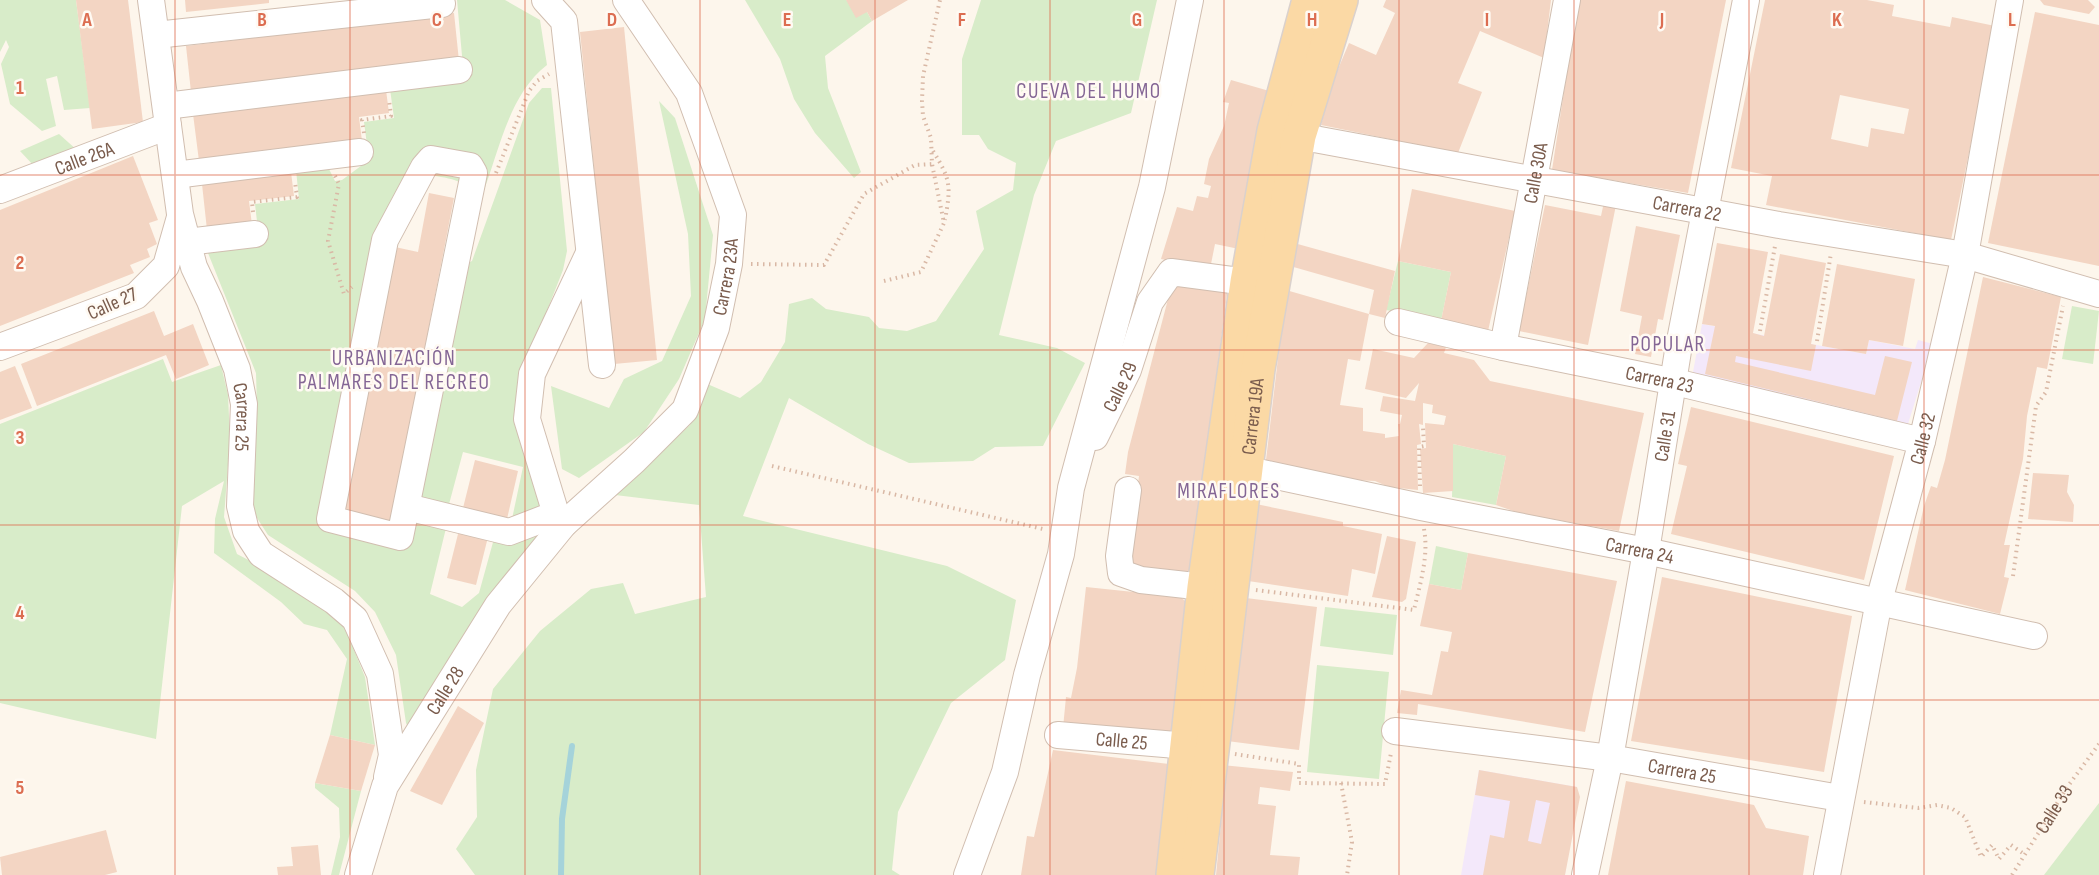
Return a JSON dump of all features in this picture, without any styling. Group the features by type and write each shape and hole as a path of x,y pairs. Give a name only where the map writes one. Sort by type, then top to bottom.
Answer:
{"main road":[{"name":"Carrera 19A","path":"1173,875 1199,747 1247,282 1286,134 1333,4"},
{"name":"Carrera 19A","path":"1217,588 1244,469 1286,134"},
{"name":"Carrera 19A","path":"1197,875 1199,747"}],"street":[{"name":"Carrera 25","path":"151,0 180,214 194,267 237,369 244,404 240,506 246,531 261,554 334,601 356,619 380,674 392,755 385,786"},
{"path":"532,0 564,21"},
{"path":"545,0 564,21 602,365"},
{"name":"Carrera 23A","path":"560,519 634,461 685,410 716,328 729,264 733,215 689,93 626,0"},
{"path":"967,875 1005,772 1064,534 1071,488 1152,187 1190,0"},
{"name":"Calle 30A","path":"1503,347 1567,0"},
{"name":"Calle 31","path":"1585,875 1610,758 1647,551 1678,351 1746,0"},
{"name":"Calle 32","path":"1827,875 1879,601 1922,441 1965,255 2010,0"},
{"path":"156,35 442,4"},
{"name":"Calle 26A","path":"2,184 167,116 386,79 459,70"},
{"name":"Carrera 22","path":"1286,134 1533,181 1706,209 1779,225 1965,255 2099,294"},
{"path":"175,175 360,152"},
{"path":"431,159 470,166 474,173 400,537 330,519 381,265 386,240 424,167 431,159"},
{"name":"Calle 27","path":"0,347 136,296 166,266 180,214"},
{"path":"187,242 255,234"},
{"path":"407,507 509,532 560,519 527,419 532,374 589,253"},
{"name":"Calle 29","path":"1071,488 1128,370 1150,302 1161,282 1171,272 1247,282"},
{"name":"Carrera 23","path":"1398,322 1503,347 1675,382 1922,441"},
{"name":"Carrera 24","path":"1244,469 1420,507 1647,551 2034,636"},
{"path":"1128,490 1119,556 1121,573 1141,580 1217,588"},
{"name":"Calle 28","path":"358,875 385,786 498,606 560,519"},
{"name":"Carrera 25","path":"1395,731 1610,758 1840,798"},
{"name":"Calle 25","path":"1058,735 1199,747"}],"path":[{"path":"940,0 923,76 923,116 931,138 932,164 944,224"},
{"path":"494,179 529,91 537,81 549,74 568,73"},
{"path":"360,152 366,151 362,120 391,116 386,79"},
{"path":"884,281 921,272 944,224 950,191 945,171 932,148"},
{"path":"255,234 252,202 297,197 292,161"},
{"path":"729,264 824,265 864,194 915,165 932,164"},
{"path":"339,184 328,241 344,294 381,265"},
{"path":"1760,331 1779,225"},
{"path":"1817,341 1834,233"},
{"path":"2013,576 2036,406 2046,392 2068,285"},
{"path":"1217,588 1254,590 1414,610 1426,540 1420,507 1419,447 1424,446 1423,427"},
{"path":"772,465 1064,534"},
{"path":"1199,747 1299,764 1299,783 1385,784 1395,731"},
{"name":"Calle 33","path":"2012,875 2099,744"},
{"path":"1341,783 1352,842 1347,875"},
{"path":"1840,798 1918,808 1937,805 1951,808 1965,817 1981,857 1992,845 1999,859 2011,845 2024,854"}],"shaded area":[{"path":"1702,324 1866,354 1869,340 1915,349 1918,340 1933,344 1908,424 1897,428 1699,381 1693,372"},
{"path":"1479,770 1577,787 1565,875 1461,875"}],"green space":[{"path":"0,0 76,0 90,108 64,110 57,76 46,79 56,126 42,131 10,104 1,64 9,47 6,40 0,52"},
{"path":"457,0 505,0 540,20 547,65 534,77 514,108 481,198 462,183 441,177 425,175 409,188 323,518 406,545 418,516 447,524 430,594 462,607 479,593 495,535 549,527 479,612 444,667 410,731 406,723 396,655 375,612 355,591 268,535 257,518 254,509 253,479 257,409 256,373 208,253 221,247 259,239 255,204 299,199 296,170 328,167 335,181 342,180 369,160 364,122 394,118 390,89 464,78"},
{"path":"745,0 846,0 867,12 872,21 825,56 828,88 861,172 854,178 815,133 794,99 780,59"},
{"path":"981,0 1157,0 1131,113 1056,141 1034,195 999,335 1057,348 1085,363 1043,446 995,447 973,461 909,463 868,444 789,398 743,516 947,566 1016,600 1005,660 951,703 898,812 892,870 900,875 475,875 456,849 477,817 476,770 493,689 540,631 591,589 623,583 635,614 706,597 699,505 615,495 690,425 705,383 740,398 761,382 785,342 789,304 812,298 826,309 869,317 879,328 907,331 936,321 984,249 976,211 1013,190 1016,163 988,149 979,135 962,135 962,59"},
{"path":"542,88 551,88 567,251 563,270 537,336 516,421 519,439 540,492 543,511 512,519 523,467 463,452 448,508 416,495 460,267 472,261 529,103"},
{"path":"659,101 675,118 713,235 705,319 679,379 644,432 579,478 562,469 551,386 609,408 624,379 662,361 691,296 688,234"},
{"path":"59,134 78,151 35,167 20,151"},
{"path":"1398,261 1451,272 1441,321 1386,310"},
{"path":"2072,306 2099,311 2093,364 2062,359"},
{"path":"163,359 172,382 221,365 228,395 230,438 224,517 237,554 277,575 343,623 365,677 375,745 330,735 347,659 327,630 304,624 281,602 214,553 215,519 224,481 182,506 156,739 0,703 0,424"},
{"path":"1453,444 1506,456 1496,505 1452,497"},
{"path":"1436,546 1468,553 1461,590 1429,584"},
{"path":"1325,607 1397,615 1393,655 1320,646"},
{"path":"1317,665 1389,672 1379,779 1307,772"},
{"path":"315,783 361,791 339,875 331,875 340,837 339,808 315,788"},
{"path":"2099,803 2099,875 2044,875"}],"building":[{"path":"76,0 128,0 143,122 92,129"},
{"path":"185,0 269,0 269,3 186,12"},
{"path":"846,0 908,0 872,21 867,12 856,18"},
{"path":"1386,0 1551,0 1544,58 1480,31 1458,83 1482,92 1458,153 1321,125 1333,81 1349,43 1376,55 1395,13 1383,7"},
{"path":"1578,0 1726,0 1688,193 1552,170"},
{"path":"1765,0 1867,0 1894,5 1892,16 1950,27 1952,17 1995,26 1951,240 1766,205 1772,176 1731,168","holes":["1840,95 1909,109 1904,134 1871,128 1868,147 1831,139"]},
{"path":"2040,0 2088,0 2095,7 2089,14 2044,5"},
{"path":"2035,12 2099,25 2099,266 1988,243"},
{"path":"454,13 459,61 191,92 186,46"},
{"path":"624,27 657,360 614,364 580,32"},
{"path":"1231,80 1273,92 1239,249 1215,244 1210,269 1161,259 1177,207 1193,211 1197,196 1208,198 1211,186 1204,184 1209,159 1224,126 1229,103 1223,102"},
{"path":"386,90 389,113 359,117 362,141 199,161 193,114"},
{"path":"133,156 158,220 149,223 157,244 147,249 150,257 130,265 134,273 0,326 0,210"},
{"path":"291,172 294,196 249,201 252,225 207,230 202,184"},
{"path":"1412,189 1515,211 1488,331 1441,321 1451,272 1398,261"},
{"path":"429,193 454,198 391,521 343,512 395,247 418,252"},
{"path":"1604,202 1616,205 1588,345 1519,331 1545,205 1601,216"},
{"path":"1636,226 1680,235 1663,320 1658,319 1651,357 1635,354 1642,316 1620,311"},
{"path":"1294,243 1395,271 1385,318 1369,314 1374,290 1290,266"},
{"path":"1717,243 1768,252 1753,333 1764,336 1780,254 1826,263 1811,344 1816,345 1811,371 1736,356 1735,362 1875,395 1885,356 1912,362 1897,421 1705,374 1715,326 1702,324"},
{"path":"1837,264 1915,279 1903,346 1869,340 1866,354 1822,346"},
{"path":"1983,277 2061,297 2047,369 2037,367 2027,416 2023,459 2004,545 2010,545 2004,577 2009,578 2000,614 1905,590 1924,506 1931,486 1937,488 1945,460"},
{"path":"1173,280 1228,287 1190,574 1128,566 1139,476 1125,474 1128,452"},
{"path":"1286,290 1369,314 1360,361 1348,359 1340,405 1363,408 1363,431 1385,434 1385,438 1399,436 1398,424 1400,424 1402,415 1380,411 1383,396 1415,401 1419,383 1406,398 1365,389 1373,349 1414,358 1428,343 1446,347 1444,353 1474,360 1490,381 1644,413 1619,531 1519,513 1496,505 1506,456 1453,444 1453,491 1423,493 1420,449 1426,448 1425,423 1444,425 1446,416 1432,413 1433,405 1423,403 1423,425 1419,424 1421,444 1417,445 1418,490 1389,487 1375,481 1354,480 1266,460"},
{"path":"154,311 164,336 193,324 209,365 176,379 166,355 37,406 21,364"},
{"path":"15,366 32,408 0,420 0,372"},
{"path":"1691,407 1894,456 1864,580 1671,534 1687,466 1678,464"},
{"path":"475,460 518,471 507,519 463,508"},
{"path":"2033,473 2069,475 2067,492 2074,505 2073,522 2028,519"},
{"path":"1256,504 1343,522 1343,526 1382,534 1375,574 1352,569 1348,596 1248,581"},
{"path":"459,530 488,537 476,585 447,578"},
{"path":"1387,536 1416,542 1406,599 1402,602 1372,597"},
{"path":"1468,553 1617,581 1585,732 1418,704 1417,715 1397,713 1401,690 1432,695 1441,651 1448,652 1452,632 1420,626 1429,584 1461,590"},
{"path":"1662,577 1852,616 1824,772 1631,741"},
{"path":"1086,587 1181,597 1187,603 1173,733 1063,728 1066,697 1071,698 1077,668"},
{"path":"1246,598 1317,607 1299,750 1227,741"},
{"path":"458,706 484,723 442,805 410,791"},
{"path":"330,735 375,745 361,791 315,783"},
{"path":"1053,750 1169,764 1157,875 1021,875 1027,836 1034,837"},
{"path":"1222,765 1293,772 1290,791 1260,787 1258,804 1276,806 1270,855 1300,857 1298,875 1216,875 1225,782 1220,782"},
{"path":"1479,770 1577,787 1580,797 1565,875 1483,875 1490,835 1504,838 1510,801 1475,795","holes":["1536,800 1550,803 1541,844 1528,841"]},
{"path":"1626,781 1754,805 1766,828 1809,836 1803,875 1608,875"},
{"path":"106,830 117,872 105,875 2,875 0,857"},
{"path":"318,845 321,875 278,875 277,867 293,866 291,847"}],"waterway":[{"path":"561,875 562,819 572,746"}],"district":[{"name":"CUEVA DEL HUMO","path":"1089,91"},
{"name":"POPULAR","path":"1668,344"},
{"name":"URBANIZACIÓN PALMARES DEL RECREO","path":"394,370"},
{"name":"MIRAFLORES","path":"1229,491"}]}
